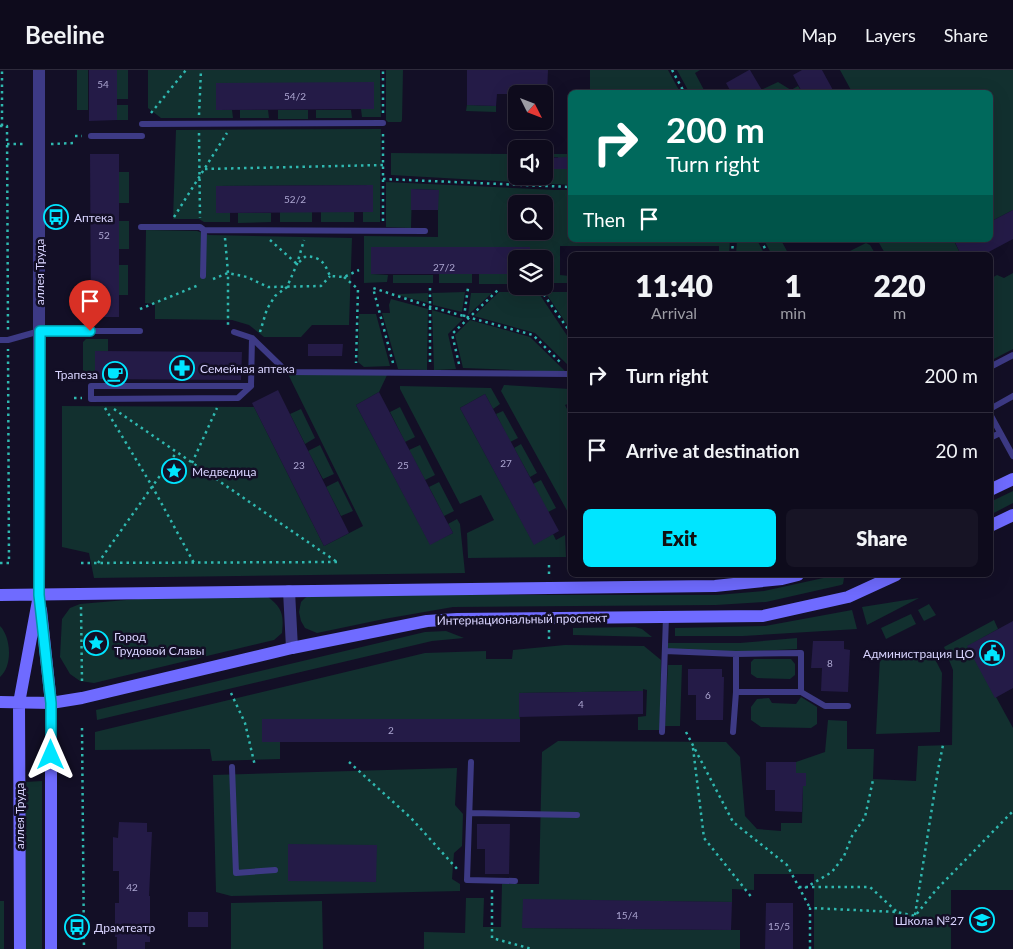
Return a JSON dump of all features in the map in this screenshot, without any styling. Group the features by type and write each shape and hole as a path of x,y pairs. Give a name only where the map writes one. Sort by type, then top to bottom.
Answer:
{"main road":[{"path":"993,488 1013,478"},
{"path":"993,525 1013,515"},
{"path":"0,596 715,586 790,577"},
{"name":"Интернациональный проспект","path":"0,702 51,703 82,698 292,648 437,620 763,616 848,597 892,577"},
{"name":"аллея Труда","path":"20,949 19,703 39,595"},
{"name":"аллея Труда","path":"39,595 51,703 51,949"}],"street":[{"name":"аллея Труда","path":"39,70 39,595"},
{"path":"289,591 292,648"}],"lane":[{"path":"142,124 383,123"},
{"path":"91,136 142,136"},
{"path":"141,227 259,231 425,231"},
{"path":"202,229 204,276"},
{"path":"0,340 8,340 40,331 140,331"},
{"path":"231,332 252,338 287,372 568,374"},
{"path":"251,386 91,386 91,398 238,398 251,386 252,338"},
{"path":"993,364 1011,355 1013,363"},
{"path":"993,406 1013,396"},
{"path":"993,420 1013,456"},
{"path":"993,436 1000,433"},
{"path":"662,732 666,617"},
{"path":"665,651 736,654 801,652 801,692"},
{"path":"733,732 736,654"},
{"path":"736,692 801,692 825,706 848,706"},
{"path":"471,762 467,880 515,881"},
{"path":"232,767 236,872 275,870"},
{"path":"470,813 577,815"}],"path":[{"path":"0,563 9,563 7,126 1,126 2,70"},
{"path":"142,124 186,70"},
{"path":"201,70 199,178 202,229"},
{"path":"382,231 383,70"},
{"path":"672,70 683,90"},
{"path":"168,227 233,123"},
{"path":"205,169 383,165"},
{"path":"383,179 568,187"},
{"path":"225,230 231,332"},
{"path":"259,231 298,264"},
{"path":"258,344 262,321 267,309 275,296 287,287 298,264 306,231"},
{"path":"298,264 306,256 318,257 325,264 330,276"},
{"path":"330,276 344,277 359,270"},
{"path":"210,280 228,273 247,277 268,287 321,286 330,276"},
{"path":"344,277 358,289 355,372"},
{"path":"140,309 201,284"},
{"path":"396,373 373,288 431,307 533,335 564,366"},
{"path":"430,288 430,373"},
{"path":"464,316 468,288"},
{"path":"461,373 452,334 499,288"},
{"path":"544,295 568,329"},
{"path":"192,463 221,398"},
{"path":"81,563 338,562 176,453 100,399"},
{"path":"100,399 152,486 194,563"},
{"path":"98,564 176,453"},
{"path":"81,606 82,681"},
{"path":"231,694 245,723 255,766"},
{"path":"82,728 84,949"},
{"path":"686,732 733,822 787,865 810,908 810,949"},
{"path":"915,916 943,745"},
{"path":"693,746 704,838 753,899"},
{"path":"349,762 411,818 467,880"},
{"path":"805,888 832,872 844,856 852,836 865,817 873,780"},
{"path":"915,916 936,890 1013,811"},
{"path":"492,881 492,938 532,949"},
{"path":"799,888 870,887 897,912"},
{"path":"810,908 897,912 915,916"}],"green space":[{"path":"77,70 88,70 88,110 77,110"},
{"path":"117,70 128,70 128,99 117,99"},
{"path":"148,70 380,70 381,117 362,117 361,109 374,109 374,83 216,110 232,110 233,118 161,118 148,108"},
{"path":"386,70 403,70 401,122 388,122 386,120"},
{"path":"590,70 668,70 679,90 590,90"},
{"path":"677,70 700,70 695,73 704,90 688,90"},
{"path":"840,70 1013,70 1013,210 993,220 993,90 851,90"},
{"path":"778,82 791,90 761,90"},
{"path":"798,86 801,90 791,90"},
{"path":"117,105 128,105 128,120 117,120"},
{"path":"467,105 496,106 496,112 466,111"},
{"path":"240,110 268,110 269,118 240,118"},
{"path":"278,110 308,110 308,119 278,119"},
{"path":"316,110 351,110 352,118 316,118"},
{"path":"381,129 380,222 363,222 363,212 373,212 373,185 216,186 230,213 230,222 173,219 176,130"},
{"path":"391,153 508,154 508,182 391,175"},
{"path":"553,154 568,154 568,185 553,184 553,169 558,169 558,157 553,157"},
{"path":"119,172 129,172 129,203 119,203"},
{"path":"386,182 568,190 568,242 730,242 729,252 719,252 719,246 560,246 560,275 568,276 568,283 553,283 553,250 530,250 530,247 371,247 371,274 388,275 387,282 364,283 364,236 438,237 438,190 412,189 411,228 386,227"},
{"path":"280,212 312,212 312,222 280,222"},
{"path":"321,212 354,212 354,222 321,222"},
{"path":"238,213 271,213 271,222 238,223"},
{"path":"118,221 129,221 129,249 118,249"},
{"path":"146,230 197,231 209,235 352,238 349,325 312,325 301,337 264,337 249,325 232,320 155,319 155,304 145,303"},
{"path":"737,242 758,242 763,252 736,252"},
{"path":"765,242 782,242 787,252 770,252"},
{"path":"954,242 960,252 884,252 879,243"},
{"path":"866,243 870,245 874,252 848,252"},
{"path":"119,265 128,265 128,295 119,295"},
{"path":"1013,273 1013,349 993,359 993,277 997,275 1004,278"},
{"path":"439,274 472,274 472,283 439,283"},
{"path":"479,274 508,274 507,284 479,284"},
{"path":"393,275 433,275 433,283 393,283"},
{"path":"79,282 90,282 90,317 79,317"},
{"path":"465,292 462,312 433,305 432,293"},
{"path":"499,292 508,292 508,295 540,295 568,337 568,365 535,333 474,316"},
{"path":"553,292 567,292 568,326 547,295 553,295"},
{"path":"428,293 428,303 397,295 398,294"},
{"path":"471,293 492,293 468,315"},
{"path":"391,299 428,309 427,370 398,369 382,313 390,313 389,305"},
{"path":"432,310 463,319 448,334 456,369 434,370"},
{"path":"359,314 376,314 390,366 364,367 358,362"},
{"path":"470,320 530,337 566,372 463,368 455,335"},
{"path":"86,339 108,339 108,351 95,351 95,379 85,379 83,377 83,342"},
{"path":"287,372 388,373 379,392 356,405 430,544 453,533 448,524 457,519 460,524 465,573 94,578 89,553 62,547 62,406 254,407 324,546 363,526"},
{"path":"504,385 568,389 568,404 565,405 568,411 568,512 501,391"},
{"path":"400,386 491,388 500,404 493,409 485,394 460,408 534,544 553,534 556,540 565,535 566,557 468,558 467,533 494,520 481,495 460,504"},
{"path":"400,407 415,437 405,442 390,412"},
{"path":"301,409 315,438 305,444 290,414"},
{"path":"503,411 518,438 510,442 496,414"},
{"path":"521,444 537,473 530,477 514,448"},
{"path":"320,445 334,474 323,479 308,451"},
{"path":"420,445 435,475 425,480 409,450"},
{"path":"541,480 556,508 548,512 533,484"},
{"path":"338,481 353,511 341,516 326,487"},
{"path":"439,482 454,511 444,516 429,487"},
{"path":"1013,491 1013,503 993,513 993,501"},
{"path":"828,577 844,578 841,585 766,602 716,605 453,607 317,633 305,628 299,612 301,602 310,595 717,595 764,591"},
{"path":"267,596 279,608 283,620 282,633 274,640 94,683 80,681 70,674 60,657 62,619 70,608 80,604 149,598"},
{"path":"919,598 867,625 862,607"},
{"path":"929,604 936,615 924,621 918,610"},
{"path":"852,610 857,629 743,636 675,636 675,628 765,626"},
{"path":"911,614 916,624 886,639 881,628"},
{"path":"994,620 998,629 968,646 1013,728 1013,890 951,890 951,949 814,949 814,874 754,874 754,890 732,889 732,902 523,900 523,928 740,930 740,949 424,949 424,932 465,933 466,898 484,898 483,927 501,927 502,884 539,884 542,752 558,741 726,742 740,757 745,816 757,829 781,831 781,823 802,823 803,786 806,785 806,773 796,773 796,762 825,752 828,720 847,721 847,749 874,749 873,779 916,781 918,746 952,745 953,670 944,647"},
{"path":"0,626 4,631 8,644 9,659 0,677"},
{"path":"635,627 642,629 652,637 573,635 573,628"},
{"path":"446,631 464,638 432,641 97,720 96,710 425,632"},
{"path":"797,638 797,649 737,652 668,649 668,643 740,643"},
{"path":"565,645 644,646 661,660 660,730 638,730 638,717 646,716 647,690 519,693 520,719 262,719 262,742 280,742 280,759 212,761 210,749 95,750 95,732 425,653 486,651 486,659 512,659 513,650"},
{"path":"932,653 942,673 940,732 876,734 880,657"},
{"path":"754,659 791,659 795,664 795,675 790,679 757,678 751,674 751,662"},
{"path":"668,665 682,665 680,726 665,726"},
{"path":"801,697 817,707 817,724 811,728 761,727 751,720 751,707 757,699 769,698 772,703 796,704"},
{"path":"457,768 455,805 463,814 462,846 454,853 452,879 460,884 460,891 231,896 216,892 213,775"},
{"path":"42,781 42,949 26,949 25,782"},
{"path":"0,901 4,901 4,949 0,949"},
{"path":"322,901 323,949 231,949 231,903"}],"building":[{"path":"89,70 117,70 117,120 89,121"},
{"path":"467,70 548,70 547,85 508,85 508,94 497,94 496,106 467,105"},
{"path":"750,70 762,90 730,90 726,83"},
{"path":"802,70 822,70 833,90 801,90 793,75"},
{"path":"374,82 374,109 216,110 216,83"},
{"path":"90,154 119,154 119,317 91,317"},
{"path":"568,157 568,169 553,169 553,158"},
{"path":"373,185 373,212 216,213 216,186"},
{"path":"411,189 439,190 438,210 411,210"},
{"path":"1013,210 1013,239 989,252 960,252 955,242 993,242 993,220"},
{"path":"371,247 530,247 530,250 508,250 508,274 371,274"},
{"path":"308,344 343,344 342,356 308,356"},
{"path":"95,351 242,352 241,380 95,379"},
{"path":"278,390 349,533 324,546 252,403"},
{"path":"379,392 453,533 430,545 356,405"},
{"path":"485,394 559,531 534,545 460,408"},
{"name":"Администрация ЦО","path":"1013,621 1013,688 995,698 967,646"},
{"path":"813,641 844,641 844,649 850,650 848,692 821,691 822,668 811,668"},
{"path":"688,669 722,669 722,677 724,677 723,720 696,720 696,695 688,695"},
{"path":"643,691 643,714 519,717 519,693"},
{"path":"262,719 520,719 520,742 262,742"},
{"path":"766,762 796,762 796,773 806,773 806,786 803,786 802,812 775,811 775,790 766,790"},
{"path":"119,822 147,823 147,832 152,832 149,896 150,942 145,942 145,949 117,949 115,903 119,903 119,871 113,871 113,837 118,838"},
{"path":"477,824 510,824 509,874 485,874 485,849 477,849"},
{"path":"288,844 377,845 376,882 288,881"},
{"path":"523,899 732,902 731,930 522,928"},
{"path":"766,903 793,903 793,949 765,949"},
{"path":"188,912 208,912 208,927 188,927"}],"place":[{"name":"Аптека","path":"56,217"},
{"name":"Семейная аптека","path":"182,368"},
{"name":"Трапеза","path":"115,374"},
{"name":"Медведица","path":"174,471"},
{"name":"Город Трудовой Славы","path":"96,643"},
{"name":"Администрация ЦО","path":"992,653"},
{"name":"Школа №27","path":"982,920"},
{"name":"Драмтеатр","path":"77,927"}],"route":[{"path":"51,755 51,703 39,595 40,331 90,331"}]}
